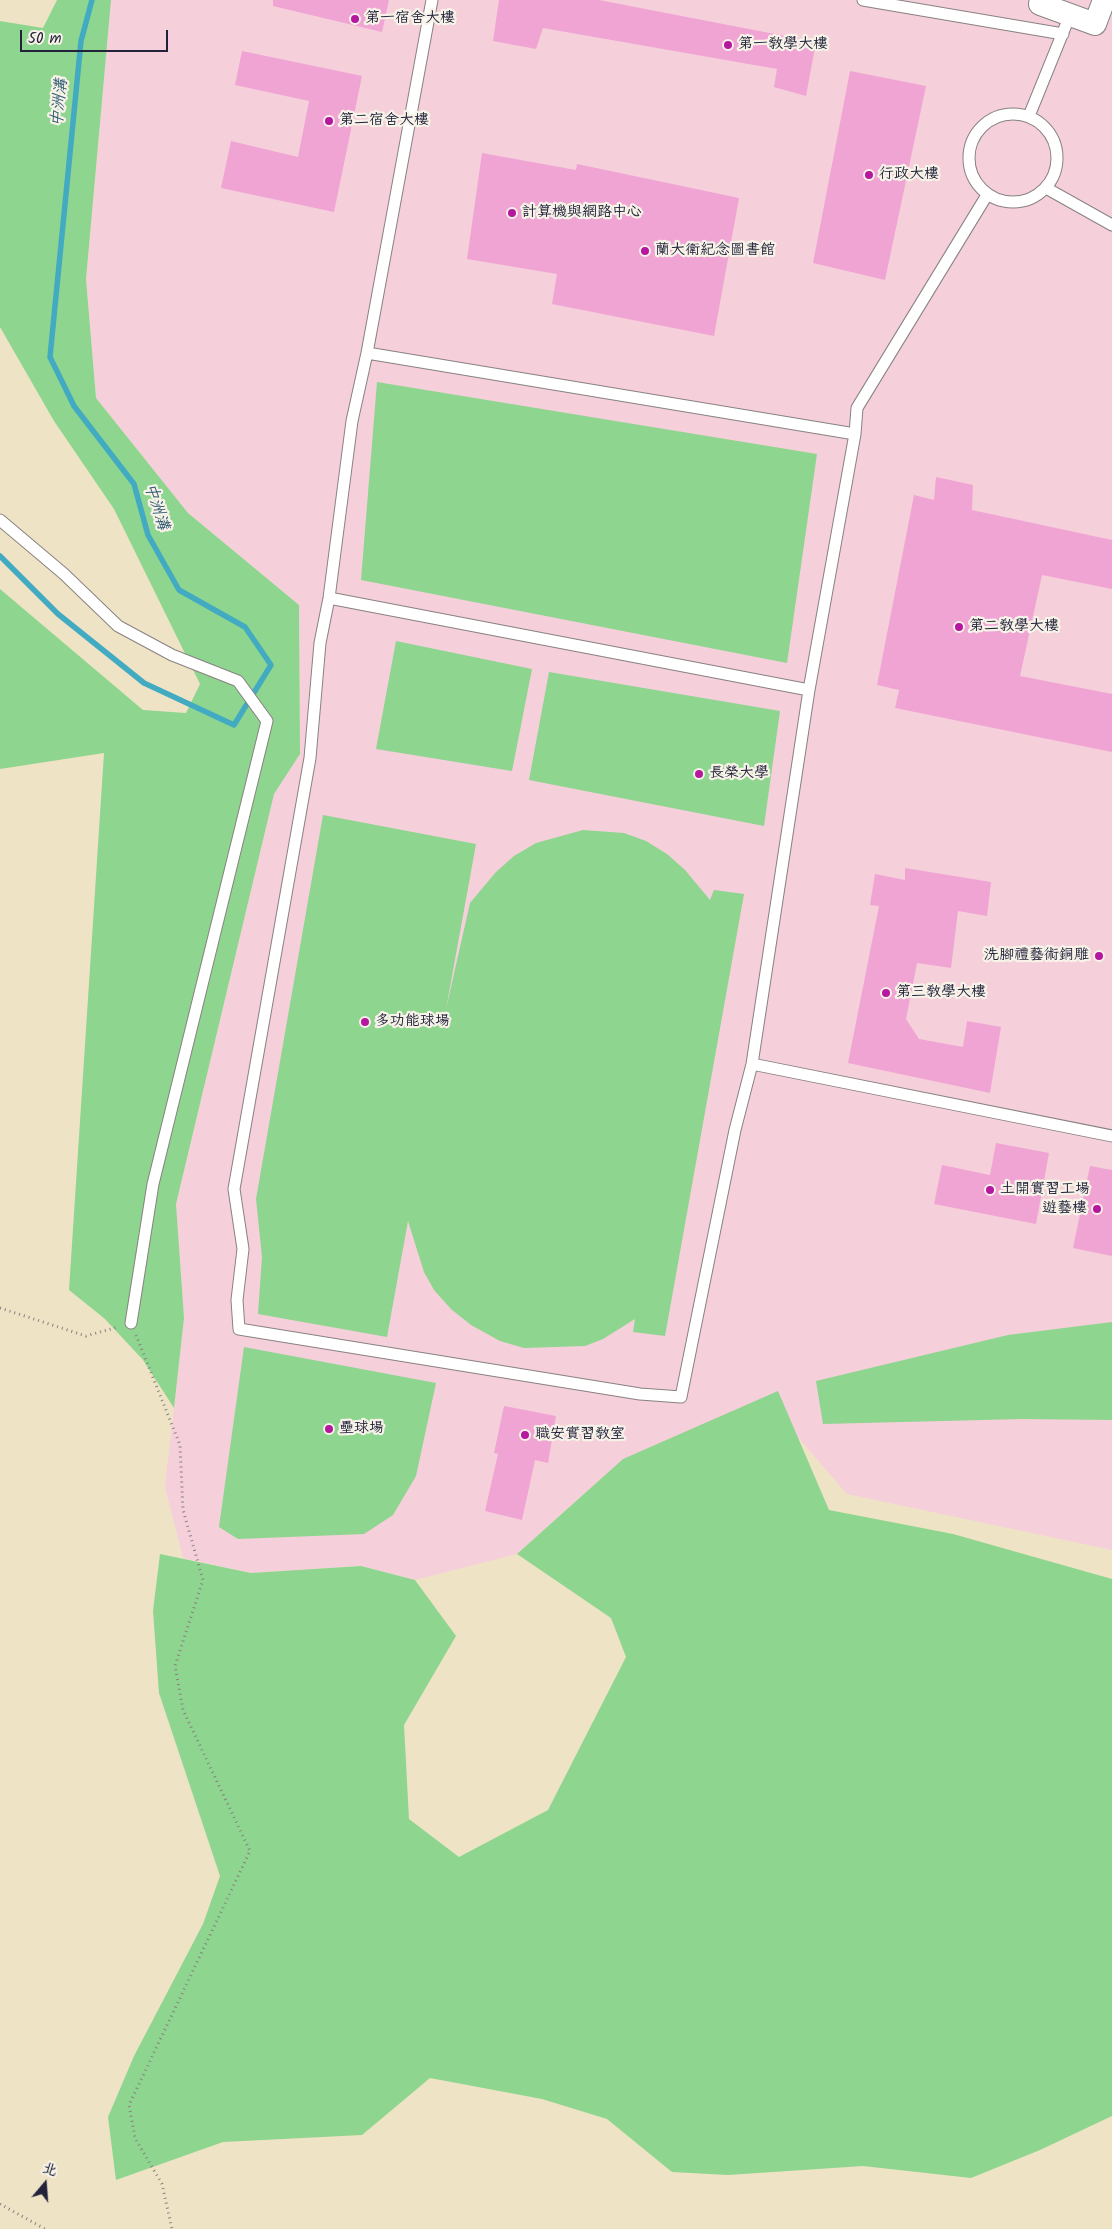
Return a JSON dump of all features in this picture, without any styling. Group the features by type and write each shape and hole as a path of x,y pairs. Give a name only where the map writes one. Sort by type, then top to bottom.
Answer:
{"street":[{"path":"1041,0 1040,4 1067,25 1095,24 1104,0"}],"lane":[{"path":"432,0 367,353 352,421 329,598 320,643 310,758 234,1189 243,1249 237,1300 239,1329 640,1394 681,1397 735,1130 752,1064 809,690 855,434 857,408 987,195"},
{"path":"863,0 1067,25 1029,116"},
{"path":"1012,114 1029,116 1043,125 1054,139 1058,156 1055,173 1046,188 1032,198 1016,202 987,195 973,176 969,159 972,142 981,128 994,118 1012,114"},
{"path":"1046,188 1112,225"},
{"path":"367,353 855,434"},
{"path":"0,520 64,574 118,626 172,655 238,681 267,721 153,1184 131,1323"},
{"path":"329,598 809,690"},
{"path":"752,1064 1112,1136"}],"path":[{"path":"0,1308 86,1336 131,1323 180,1445 183,1510 203,1580 175,1666 183,1710 250,1850 129,2105 134,2138 162,2184 172,2229"},
{"path":"0,2204 45,2229"}],"shaded area":[{"name":"長榮大學","path":"111,0 1112,0 1112,1550 847,1494 769,1404 623,1459 517,1554 415,1580 361,1566 251,1573 183,1558 165,1487 184,1318 176,1204 274,794 300,754 299,605 188,513 96,398 86,279"}],"green space":[{"path":"57,0 111,0 86,279 96,398 188,513 299,605 300,754 274,794 176,1204 184,1318 174,1408 143,1360 105,1319 69,1290 104,753 0,769 0,589 143,710 186,713 200,684 114,509 54,421 0,327 0,21 43,28"},
{"path":"377,382 817,454 787,663 361,580"},
{"path":"396,641 532,669 512,771 376,749"},
{"path":"549,672 780,711 764,826 529,780"},
{"path":"323,815 476,844 446,1009 470,903 496,872 514,856 536,843 583,830 624,833 646,841 667,854 685,870 710,900 714,890 744,894 665,1336 633,1332 635,1319 603,1339 585,1346 524,1348 500,1341 471,1325 451,1309 434,1290 424,1272 408,1221 387,1337 258,1314 262,1257 256,1199"},
{"path":"1112,1322 1112,1420 1022,1419 823,1424 816,1381 1008,1335"},
{"name":"壘球場","path":"244,1347 436,1383 416,1476 393,1515 364,1534 238,1539 219,1527"},
{"path":"778,1391 829,1510 953,1534 1112,1579 1112,2116 1040,2150 971,2178 863,2166 728,2175 672,2172 607,2119 542,2099 430,2078 362,2135 223,2142 116,2180 108,2117 134,2056 203,1924 220,1876 159,1693 153,1611 160,1554 251,1573 361,1566 415,1580 456,1636 404,1725 409,1819 459,1857 548,1810 626,1657 611,1618 517,1554 623,1459"}],"building":[{"name":"第一宿舍大樓","path":"273,0 389,0 382,32 273,6"},
{"name":"第一教學大樓","path":"499,0 599,0 816,42 806,96 774,87 777,69 543,28 536,49 493,41"},
{"name":"第二宿舍大樓","path":"242,51 362,76 334,212 221,188 231,141 298,157 309,101 235,85"},
{"name":"行政大樓","path":"850,71 926,86 885,280 813,263"},
{"name":"蘭大衛紀念圖書館","path":"482,153 576,170 577,164 739,198 714,336 552,304 557,274 467,259"},
{"name":"第二教學大樓","path":"936,477 973,485 972,510 1112,540 1112,589 1042,575 1020,676 1112,694 1112,752 895,708 899,690 877,685 914,495 934,500"},
{"name":"第三教學大樓","path":"905,868 991,882 987,916 958,911 951,968 917,963 906,1019 919,1039 963,1047 967,1021 1001,1027 990,1093 848,1063 879,906 870,905 875,874 905,880"},
{"name":"土開實習工場","path":"996,1143 1049,1153 1036,1224 934,1204 942,1165 990,1175"},
{"name":"遊藝樓","path":"1090,1166 1112,1170 1112,1256 1073,1248"},
{"path":"504,1406 556,1416 548,1463 535,1460 522,1520 485,1511 498,1454 494,1453"}],"waterway":[{"name":"中洲溝","path":"0,556 58,614 144,683 234,725 271,665 245,627 179,590 148,535 134,484 74,406 50,357 81,41 92,0"}],"place":[{"name":"第一宿舍大樓","path":"355,19"},
{"name":"第一教學大樓","path":"728,45"},
{"name":"第二宿舍大樓","path":"329,121"},
{"name":"行政大樓","path":"869,175"},
{"name":"計算機與網路中心","path":"512,213"},
{"name":"蘭大衛紀念圖書館","path":"645,251"},
{"name":"第二教學大樓","path":"959,627"},
{"name":"長榮大學","path":"699,774"},
{"name":"洗腳禮藝術銅雕","path":"1099,956"},
{"name":"第三教學大樓","path":"886,993"},
{"name":"多功能球場","path":"365,1022"},
{"name":"土開實習工場","path":"990,1190"},
{"name":"遊藝樓","path":"1097,1209"},
{"name":"壘球場","path":"329,1429"},
{"name":"職安實習教室","path":"525,1435"}]}
